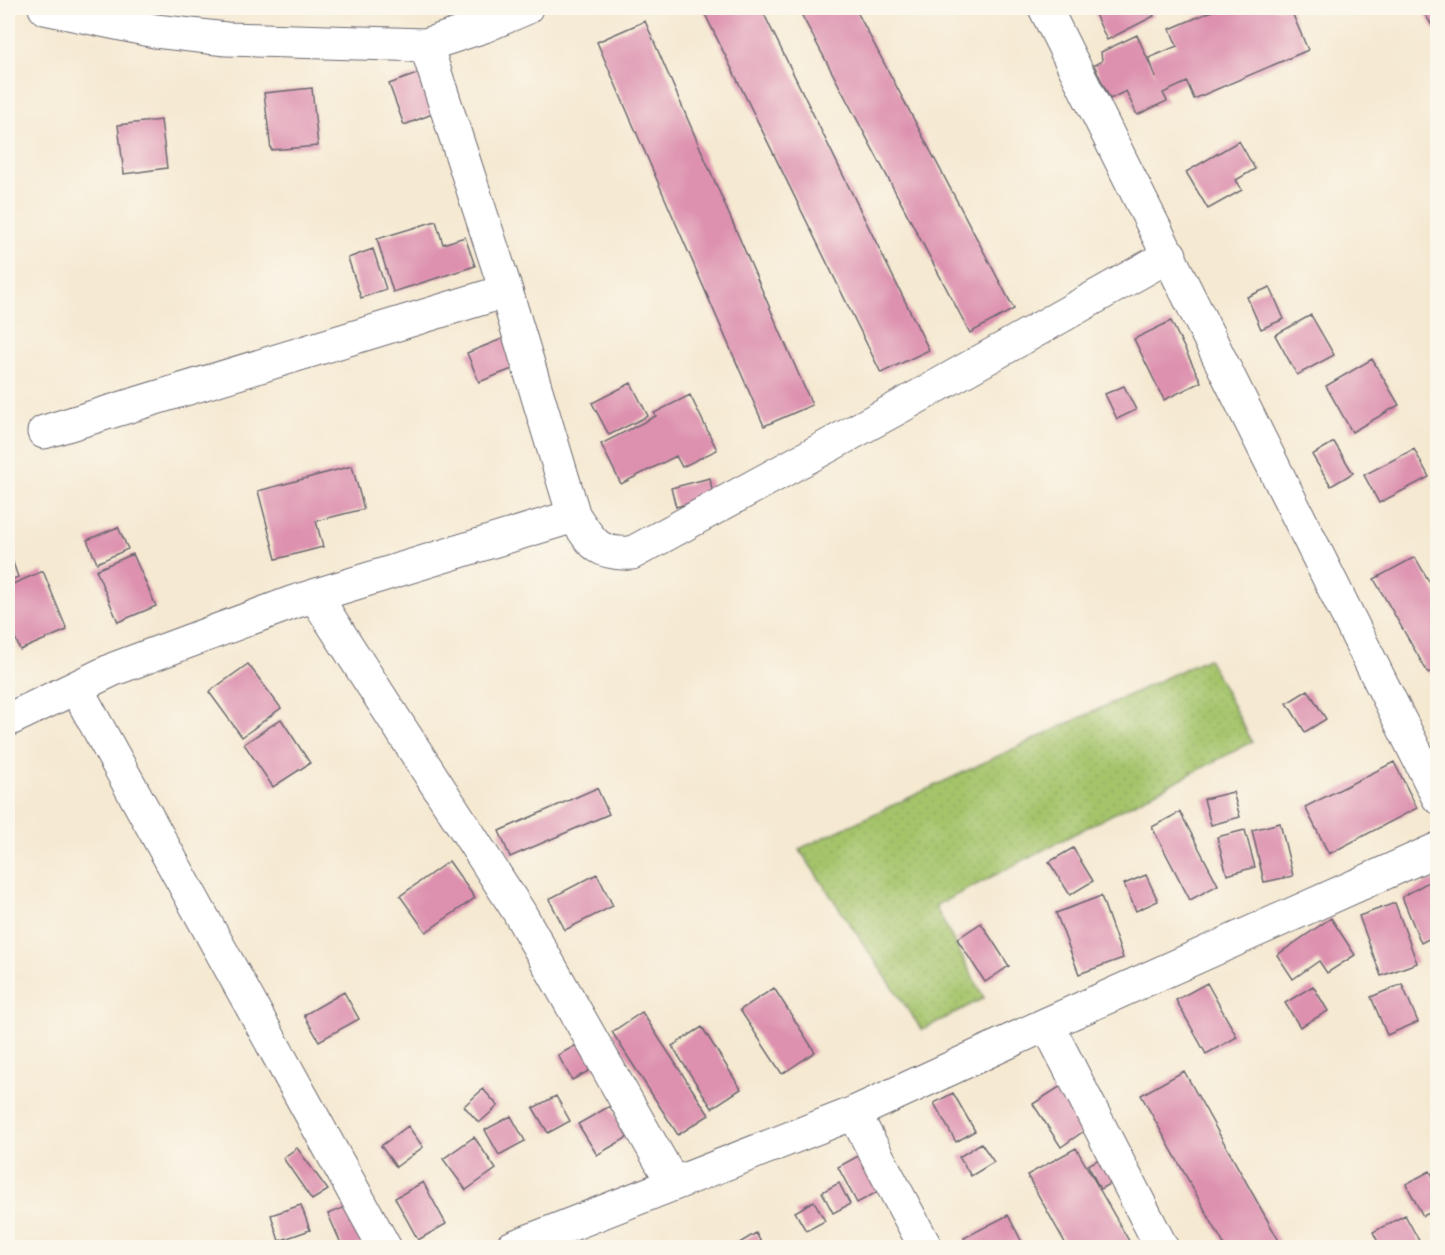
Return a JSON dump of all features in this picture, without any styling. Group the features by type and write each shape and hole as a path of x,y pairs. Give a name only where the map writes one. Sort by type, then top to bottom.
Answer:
{"street":[{"path":"45,8 155,31 226,39 426,45 484,26 526,8"},
{"path":"1045,8 1170,255 1437,797"},
{"path":"426,45 506,291 574,516 595,545 614,554 632,553 905,404 1170,255"},
{"path":"44,432 506,291"},
{"path":"8,720 114,669 294,602 574,516"},
{"path":"315,596 519,912 673,1183"},
{"path":"75,688 384,1248"},
{"path":"511,1248 854,1113 1437,849"},
{"path":"1047,1024 1162,1248"},
{"path":"854,1113 926,1248"}],"green space":[{"path":"1208,658 1252,742 935,906 984,998 922,1030 799,849"}],"building":[{"path":"702,8 761,8 929,350 881,373"},
{"path":"798,8 855,8 1014,309 970,333"},
{"path":"1104,8 1149,8 1154,16 1107,40 1094,12"},
{"path":"1219,8 1290,8 1308,50 1194,99 1187,82 1163,93 1167,101 1137,115 1126,91 1110,99 1094,65 1102,61 1101,52 1137,35 1156,78 1149,58 1177,46 1170,29"},
{"path":"1421,8 1438,8 1438,35"},
{"path":"645,21 812,405 764,426 597,42"},
{"path":"425,71 440,111 404,125 389,84"},
{"path":"312,88 318,146 271,150 264,93"},
{"path":"161,120 167,168 124,174 118,125"},
{"path":"1239,141 1255,169 1236,180 1242,190 1208,209 1186,172"},
{"path":"436,221 443,244 465,237 475,266 393,292 377,239"},
{"path":"373,249 386,289 361,298 348,258"},
{"path":"1270,287 1284,319 1261,329 1247,297"},
{"path":"1311,315 1334,355 1297,375 1275,335"},
{"path":"1171,321 1201,382 1164,400 1134,339"},
{"path":"507,337 520,366 479,382 467,353"},
{"path":"1372,359 1399,405 1352,432 1326,386"},
{"path":"631,383 648,416 609,435 592,403"},
{"path":"1124,386 1136,410 1117,419 1105,394"},
{"path":"690,395 717,450 682,467 676,456 621,484 601,444 656,416 654,413"},
{"path":"1334,442 1353,473 1331,486 1312,455"},
{"path":"1414,449 1429,477 1379,503 1364,475"},
{"path":"352,466 364,509 316,521 323,547 276,559 258,491"},
{"path":"710,478 713,496 676,507 671,488"},
{"path":"118,527 128,549 97,563 87,540"},
{"path":"8,548 18,577 8,581"},
{"path":"133,554 156,606 118,622 96,570"},
{"path":"1415,557 1438,597 1438,668 1428,673 1374,579"},
{"path":"43,571 67,630 20,650 8,620 8,586"},
{"path":"248,664 281,708 242,737 209,692"},
{"path":"1308,690 1326,719 1305,732 1287,703"},
{"path":"281,719 310,763 273,787 244,744"},
{"path":"1394,762 1417,808 1329,854 1305,807"},
{"path":"597,788 609,814 510,857 499,831"},
{"path":"1233,792 1240,817 1211,825 1204,799"},
{"path":"1180,812 1218,885 1190,900 1152,827"},
{"path":"1280,823 1293,876 1264,882 1252,830"},
{"path":"1245,830 1255,867 1227,875 1217,837"},
{"path":"1073,848 1093,881 1070,895 1049,862"},
{"path":"449,861 475,898 426,932 400,896"},
{"path":"597,874 613,906 565,930 549,899"},
{"path":"1146,875 1158,901 1136,911 1124,884"},
{"path":"1430,881 1438,881 1438,934 1421,943 1402,897"},
{"path":"1101,896 1123,958 1079,974 1056,913"},
{"path":"1395,903 1417,963 1381,976 1359,916"},
{"path":"1331,918 1355,955 1327,973 1319,961 1293,979 1277,955"},
{"path":"981,923 1009,966 985,982 957,939"},
{"path":"1207,983 1237,1037 1206,1054 1176,1000"},
{"path":"1402,984 1418,1022 1387,1035 1371,997"},
{"path":"1313,986 1328,1011 1300,1027 1285,1003"},
{"path":"774,988 815,1052 782,1074 740,1010"},
{"path":"344,992 359,1019 319,1041 304,1015"},
{"path":"642,1012 709,1115 678,1135 612,1032"},
{"path":"702,1027 741,1089 712,1108 672,1046"},
{"path":"584,1041 598,1066 572,1080 558,1055"},
{"path":"1184,1071 1283,1248 1226,1248 1141,1095"},
{"path":"1064,1084 1091,1126 1061,1147 1033,1104"},
{"path":"483,1089 498,1106 479,1123 464,1106"},
{"path":"953,1093 975,1131 956,1142 934,1103"},
{"path":"556,1096 570,1121 548,1133 533,1108"},
{"path":"610,1106 628,1137 597,1155 578,1124"},
{"path":"511,1116 525,1141 499,1155 485,1130"},
{"path":"408,1126 423,1147 396,1167 381,1146"},
{"path":"474,1137 496,1169 466,1190 443,1159"},
{"path":"981,1143 994,1162 971,1176 959,1157"},
{"path":"297,1148 328,1190 312,1200 283,1158"},
{"path":"1076,1148 1133,1248 1068,1248 1027,1175"},
{"path":"871,1149 890,1185 857,1203 838,1167"},
{"path":"1112,1152 1124,1176 1100,1189 1088,1165"},
{"path":"1430,1171 1438,1186 1438,1209 1423,1216 1406,1184"},
{"path":"423,1182 446,1224 418,1240 395,1198"},
{"path":"839,1183 850,1204 833,1213 822,1192"},
{"path":"360,1201 376,1238 353,1248 343,1248 328,1214"},
{"path":"814,1201 825,1221 806,1231 795,1212"},
{"path":"301,1205 310,1230 279,1241 271,1215"},
{"path":"1008,1215 1025,1248 969,1248 964,1238"},
{"path":"1405,1215 1423,1248 1381,1248 1373,1232"},
{"path":"756,1233 764,1248 731,1248"}]}
